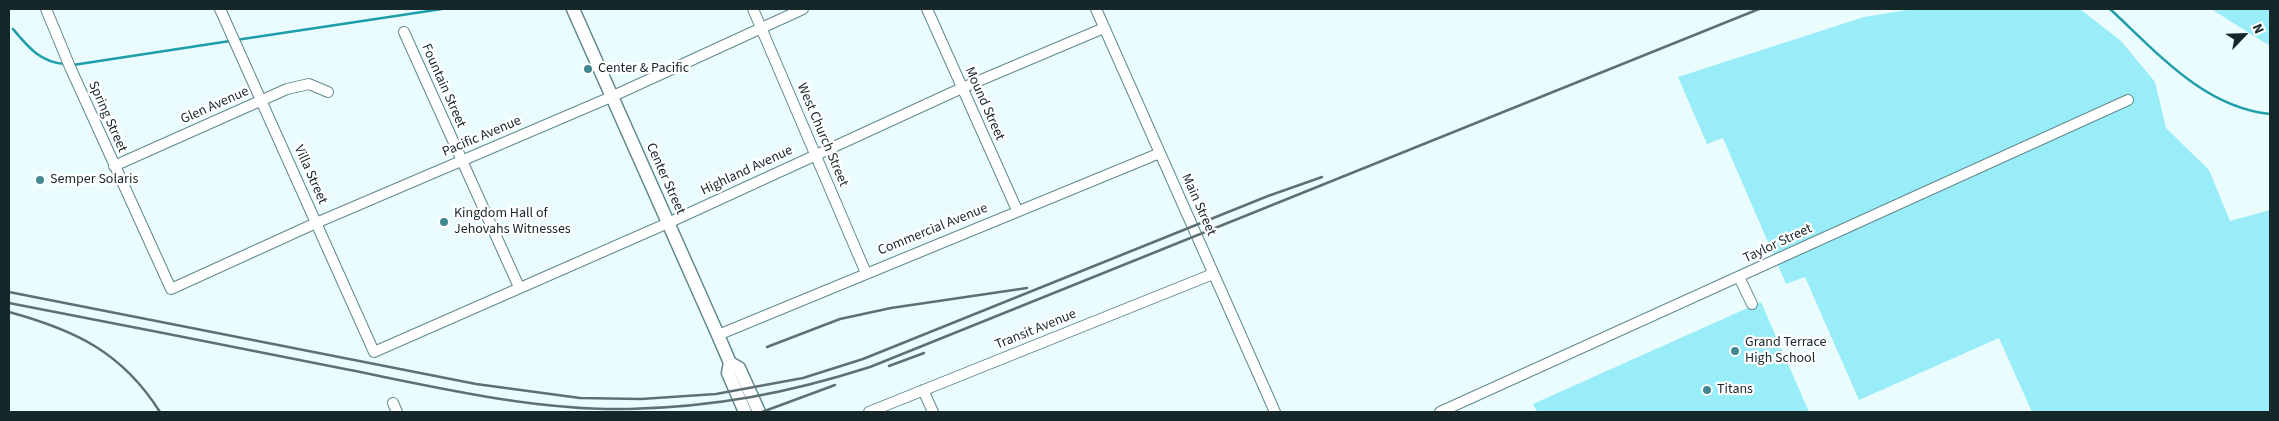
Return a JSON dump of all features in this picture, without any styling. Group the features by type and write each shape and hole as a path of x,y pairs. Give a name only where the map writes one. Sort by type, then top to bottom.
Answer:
{"main road":[{"name":"Center Street","path":"573,9 730,363 728,373 745,412"},
{"name":"Center Street","path":"730,363 739,368 759,412"}],"street":[{"name":"Spring Street","path":"46,9 114,166 171,289"},
{"name":"Villa Street","path":"220,9 374,352"},
{"name":"West Church Street","path":"754,9 866,273"},
{"name":"Pacific Avenue","path":"171,289 316,223 612,97 803,9"},
{"name":"Mound Street","path":"926,9 1017,210"},
{"name":"Main Street","path":"1096,9 1274,412"},
{"name":"Highland Avenue","path":"374,352 668,223 962,88 1104,28"},
{"name":"Fountain Street","path":"404,32 519,287"},
{"name":"Glen Avenue","path":"114,166 298,85 309,84 328,92"},
{"name":"Taylor Street","path":"1440,412 2128,100"},
{"name":"Commercial Avenue","path":"718,335 1017,210 1160,153"},
{"name":"Transit Avenue","path":"869,412 1213,274"},
{"path":"1739,277 1752,304"},
{"path":"923,390 933,412"}],"shaded area":[{"path":"1914,9 2080,9 2121,41 2155,82 2166,128 2209,170 2230,221 2270,210 2270,412 2032,412 1999,338 1859,400 1805,277 1786,284 1723,138 1707,144 1678,77 1864,17"},
{"path":"2211,9 2270,9 2270,45 2265,43"},
{"path":"1761,302 1809,412 1537,412 1533,404"}],"waterway":[{"path":"236,40 442,9"},
{"path":"2110,9 2182,75 2202,89 2223,101 2246,109 2270,114"},
{"path":"13,29 29,47 42,57 56,63 65,64"},
{"path":"73,65 230,41"}],"railway":[{"path":"9,303 453,391 524,402 594,409 661,408 722,402 781,391 870,367 1759,9"},
{"path":"9,292 476,384 580,398 641,399 716,394 803,378 863,359 1268,196 1322,177"},
{"path":"767,347 840,319 891,308 1027,288"},
{"path":"9,312 55,327 95,346 130,374 160,412"},
{"path":"889,366 924,353"},
{"path":"762,412 835,385"}],"place":[{"name":"Center & Pacific","path":"588,69"},
{"name":"Semper Solaris","path":"40,180"},
{"name":"Kingdom Hall of Jehovahs Witnesses","path":"444,222"},
{"name":"Grand Terrace High School","path":"1735,351"},
{"name":"Titans","path":"1707,390"}]}
